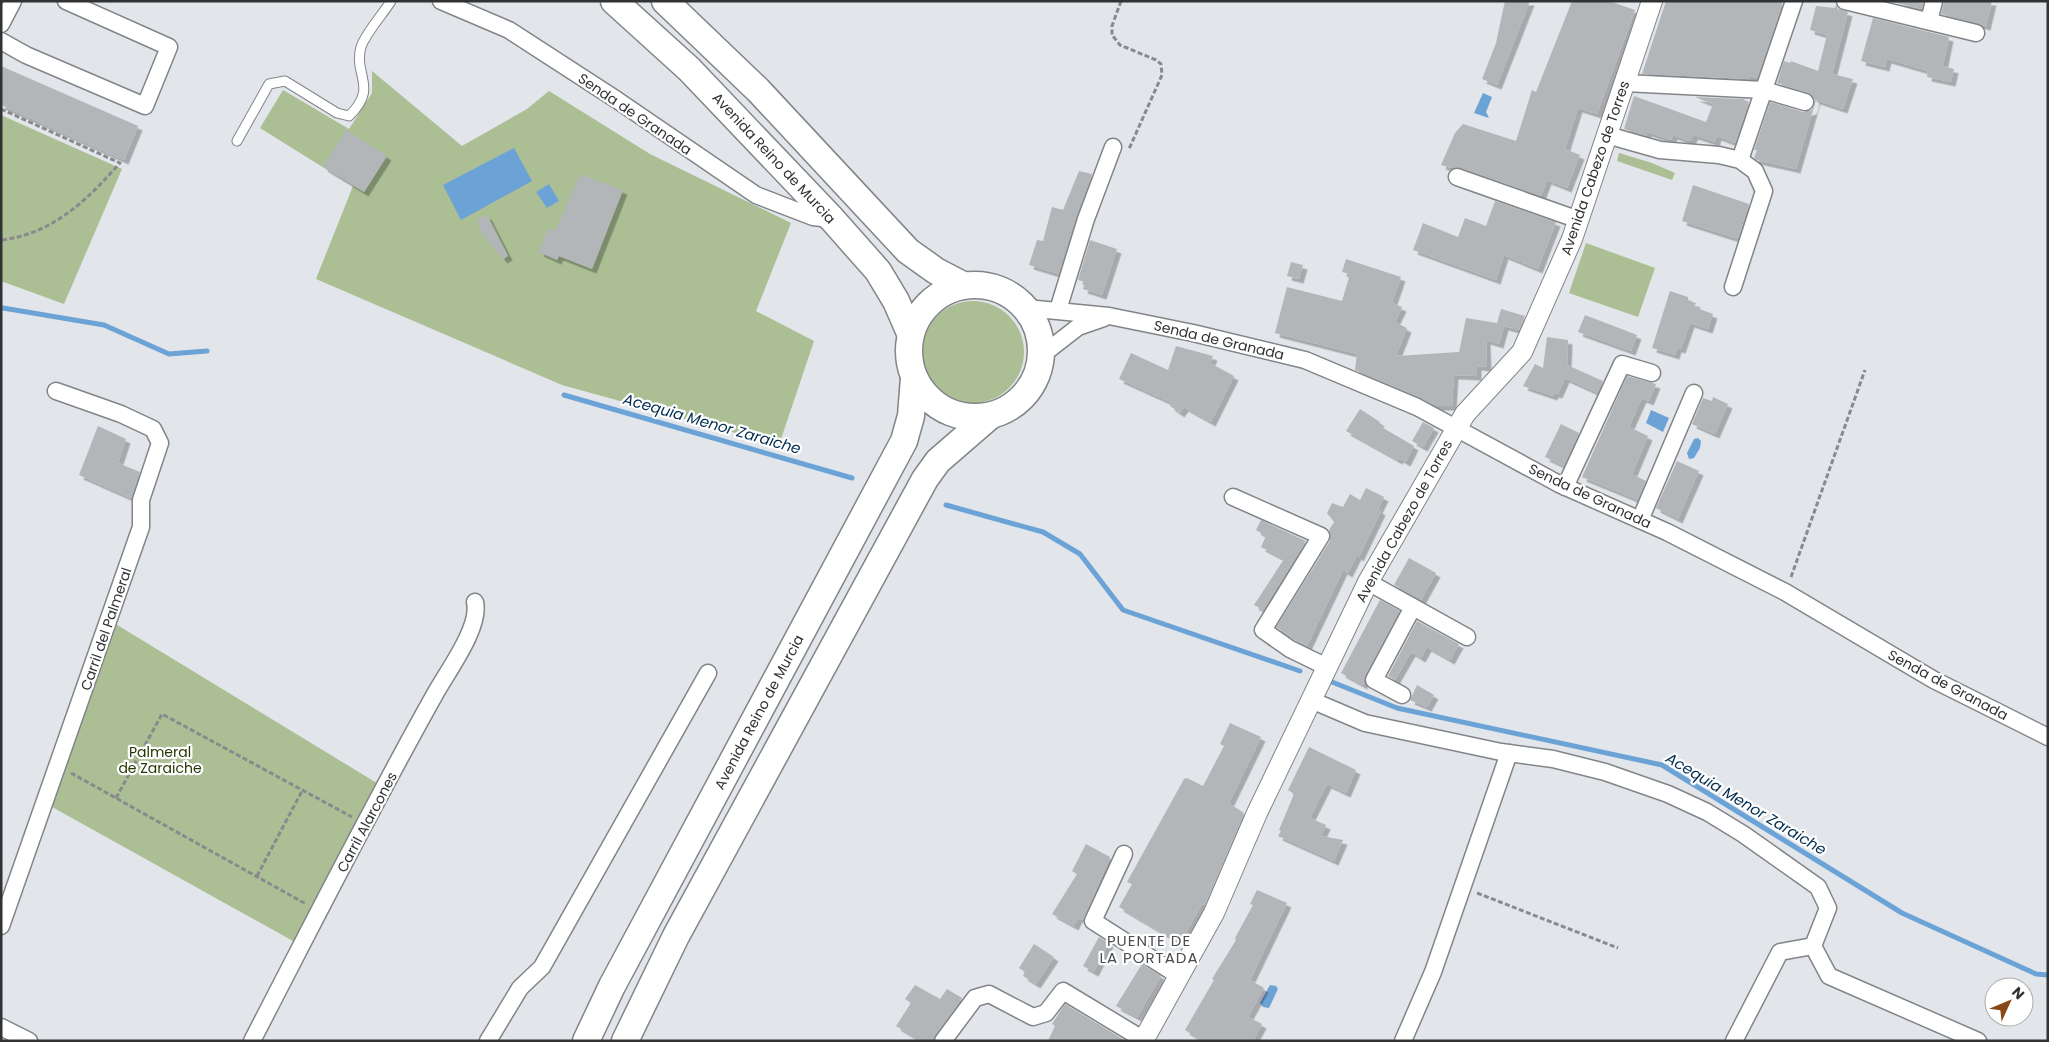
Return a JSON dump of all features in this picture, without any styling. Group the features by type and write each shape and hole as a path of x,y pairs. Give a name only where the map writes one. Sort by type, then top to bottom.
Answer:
{"main road":[{"name":"Avenida Reino de Murcia","path":"614,1 702,82 878,271 896,301 903,339"},
{"path":"665,1 758,90 908,251 936,271 963,285"},
{"path":"963,285 986,285 1008,293 1026,308 1038,330 1042,355 1035,380 1021,400 1000,413 990,416 967,417 945,411 927,397 906,375 908,356 903,339 921,311 939,294 963,285"},
{"name":"Avenida Reino de Murcia","path":"586,1041 904,442 911,416 906,375"},
{"path":"624,1041 676,936 924,479 938,461 990,416"},
{"path":"570,1041 580,1035 599,1014"}],"street":[{"path":"1,24 13,1"},
{"path":"1,41 26,54 146,106 169,47 66,1"},
{"name":"Senda de Granada","path":"441,1 509,30 756,195 813,217 832,220"},
{"name":"Avenida Cabezo de Torres","path":"1144,1040 1214,913 1257,812 1368,582 1469,409 1522,352 1579,220 1652,1"},
{"path":"1740,160 1794,1"},
{"path":"1845,1 1976,34"},
{"path":"1928,21 1934,1"},
{"path":"1625,83 1764,90 1805,102"},
{"path":"1607,136 1660,150 1719,155 1740,160 1755,171 1764,191 1733,287"},
{"path":"1058,310 1086,219 1112,148"},
{"path":"1457,177 1579,220"},
{"name":"Senda de Granada","path":"1026,308 1109,316 1193,333 1305,360 1417,406 1565,487 1640,520 1783,591 1934,680 2048,738"},
{"path":"1042,355 1078,327 1109,316"},
{"path":"1565,487 1622,364 1652,373"},
{"name":"Carril del Palmeral","path":"1,926 141,527 141,500 160,443 153,429 122,414 56,391"},
{"path":"1640,520 1694,393"},
{"path":"1232,497 1321,536 1263,630 1290,649 1327,666"},
{"path":"1368,582 1467,637"},
{"name":"Carril Alarcones","path":"252,1041 469,633 477,609 475,602"},
{"path":"1402,695 1374,680 1413,607"},
{"path":"488,1041 520,988 542,967 708,673"},
{"path":"1311,700 1365,723 1509,753 1553,759 1605,772 1668,794 1707,812 1743,834 1818,888 1828,908 1813,946 1829,976 1978,1041"},
{"path":"1403,1041 1433,972 1509,753"},
{"path":"1124,854 1093,921 1179,976"},
{"path":"1734,1041 1780,952 1813,946"},
{"path":"943,1041 975,998 989,994 1033,1017 1046,1014 1063,991 1144,1040"},
{"path":"1,1027 29,1041"}],"lane":[{"path":"237,141 269,84 285,81 337,113 349,116 359,106 365,84 359,60 361,46 391,1"}],"path":[{"path":"1,109 120,163 91,196 56,223 15,239 1,240"},
{"path":"903,339 906,375"},
{"path":"1783,591 1795,570 1865,370"},
{"path":"116,798 162,714 366,825"},
{"path":"58,765 320,911"},
{"path":"257,876 302,790"},
{"path":"1462,887 1618,948"}],"green space":[{"path":"372,71 462,146 527,109 549,91 650,154 791,223 756,311 814,341 779,445 562,385 316,279 353,186 260,128 283,90 349,129 372,93"},
{"path":"1,115 122,169 64,304 1,281"},
{"path":"1619,153 1652,163 1675,173 1672,180 1617,161"},
{"path":"1586,243 1655,268 1638,317 1569,293"},
{"path":"973,301 993,305 1009,316 1020,332 1024,352 1020,372 1009,388 993,399 973,403 953,399 937,388 926,372 922,352 926,332 937,316 953,305"},
{"name":"Palmeral de Zaraiche","path":"109,620 385,788 302,946 45,803"}],"water":[{"path":"1483,93 1492,97 1486,112 1489,118 1474,113"},
{"path":"514,148 532,181 461,220 443,185"},
{"path":"549,184 559,201 547,208 536,192"},
{"path":"1651,410 1669,418 1663,432 1646,423"},
{"path":"1698,438 1701,441 1700,448 1694,458 1689,459 1687,453 1694,439"},
{"path":"1270,985 1276,986 1278,989 1269,1008 1263,1007 1260,1003"}],"building":[{"path":"1505,1 1530,1 1497,85 1482,79 1496,43"},
{"path":"1572,1 1609,1 1635,10 1597,114 1578,108 1565,149 1580,155 1567,188 1547,180 1541,196 1460,168 1441,165 1455,133 1463,124 1516,141 1532,90 1536,92"},
{"path":"1666,1 1783,1 1757,78 1750,76 1749,79 1642,74"},
{"path":"1888,1 1924,1 1922,9"},
{"path":"1944,1 1992,1 1986,26 1941,14"},
{"path":"1836,5 1838,9 1848,12 1832,74 1853,79 1843,109 1816,100 1796,169 1756,160 1754,158 1757,150 1754,150 1770,102 1803,112 1812,110 1815,99 1808,93 1777,83 1784,61 1790,63 1791,61 1818,71 1827,35 1810,30 1816,6 1835,8"},
{"path":"1873,18 1949,37 1943,66 1954,69 1951,82 1927,77 1928,71 1887,59 1885,67 1861,61"},
{"path":"1,66 138,126 124,160 1,105"},
{"path":"1634,96 1706,122 1713,104 1695,97 1743,99 1749,102 1735,143 1717,136 1715,142 1694,135 1690,141 1673,135 1671,140 1647,132 1646,136 1624,129"},
{"path":"346,130 387,156 364,192 323,167"},
{"path":"1079,171 1092,174 1059,274 1029,265 1037,240 1043,241 1052,207 1063,210"},
{"path":"580,174 623,190 592,269 559,256 557,260 539,252 548,229 556,230"},
{"path":"1693,185 1749,204 1738,239 1682,221"},
{"path":"1495,201 1556,222 1538,269 1504,255 1496,280 1413,250 1423,223 1458,237 1465,218 1486,226"},
{"path":"487,215 508,256 503,259 482,234 477,220"},
{"path":"1090,240 1117,249 1102,295 1083,289 1085,282 1078,280"},
{"path":"1346,259 1401,277 1392,303 1402,307 1395,322 1407,328 1396,356 1459,352 1466,318 1497,323 1501,309 1525,316 1519,330 1504,326 1499,344 1486,340 1487,367 1477,366 1477,376 1454,375 1452,406 1438,406 1355,370 1357,354 1275,333 1287,287 1342,301 1350,274 1342,272"},
{"path":"1291,262 1303,265 1299,279 1287,276"},
{"path":"1670,291 1688,297 1688,301 1696,303 1694,307 1713,314 1708,329 1690,323 1681,349 1677,348 1675,355 1652,348"},
{"path":"1585,315 1637,335 1631,351 1578,332"},
{"path":"1547,337 1568,340 1567,365 1603,381 1598,393 1565,378 1558,394 1554,393 1553,396 1523,386 1535,364 1543,368"},
{"path":"1176,346 1213,356 1210,363 1234,376 1211,422 1184,407 1180,413 1170,406 1172,403 1119,379 1131,353 1168,370"},
{"path":"1627,376 1656,384 1649,401 1642,398 1629,427 1648,436 1632,474 1646,481 1638,500 1582,477"},
{"path":"1713,397 1728,404 1715,434 1692,424 1703,398 1712,401"},
{"path":"1360,409 1380,422 1378,425 1414,446 1406,462 1399,458 1398,460 1346,431"},
{"path":"1423,422 1434,428 1423,447 1412,441"},
{"path":"1561,424 1579,433 1564,466 1545,457"},
{"path":"98,426 126,439 118,463 140,472 131,498 79,475"},
{"path":"1677,461 1699,471 1678,519 1656,508"},
{"path":"1366,488 1384,497 1378,509 1381,511 1359,557 1357,555 1348,573 1343,570 1307,646 1276,627 1330,541 1329,530 1334,522 1327,513 1332,503 1343,507 1350,494 1360,500"},
{"path":"1261,520 1306,541 1263,610 1254,605 1284,559 1261,547 1266,536 1256,530"},
{"path":"1409,558 1436,573 1421,600 1394,585"},
{"path":"1380,600 1400,611 1365,675 1363,685 1341,673"},
{"path":"1417,621 1459,644 1450,660 1427,647 1421,658 1411,652 1395,680 1388,676"},
{"path":"1417,685 1434,695 1427,707 1410,700"},
{"path":"1230,723 1261,737 1229,803 1244,813 1205,905 1202,904 1180,943 1119,907 1132,884 1127,882 1184,779 1187,778 1203,786 1224,746 1220,744"},
{"path":"1309,747 1356,770 1346,793 1327,784 1310,818 1326,825 1321,836 1343,840 1334,861 1278,836 1294,794 1288,790"},
{"path":"1086,844 1110,857 1083,920 1078,918 1074,926 1052,914 1077,874 1072,871"},
{"path":"1257,890 1287,903 1250,980 1264,988 1248,1017 1262,1024 1253,1041 1203,1041 1185,1030 1214,980 1212,979 1236,940 1235,938 1253,905 1250,904"},
{"path":"1099,937 1109,943 1094,972 1083,966"},
{"path":"1034,944 1054,957 1036,984 1023,976 1025,972 1019,968"},
{"path":"1142,964 1161,976 1137,1017 1116,1006"},
{"path":"915,985 940,999 947,989 962,998 931,1041 921,1041 896,1026 911,1003 905,999"},
{"path":"1065,1004 1126,1041 1048,1041 1055,1026 1052,1024"}],"waterway":[{"name":"Acequia Menor Zaraiche","path":"3,308 104,325 169,354 207,351"},
{"name":"Acequia Menor Zaraiche","path":"564,395 852,478"},
{"name":"Acequia Menor Zaraiche","path":"946,505 1043,532 1080,554 1123,610 1300,671"},
{"name":"Acequia Menor Zaraiche","path":"1327,680 1397,708 1662,765 1902,913 2036,974 2048,975"}],"district":[{"name":"PUENTE DE LA PORTADA","path":"1149,950"}]}
